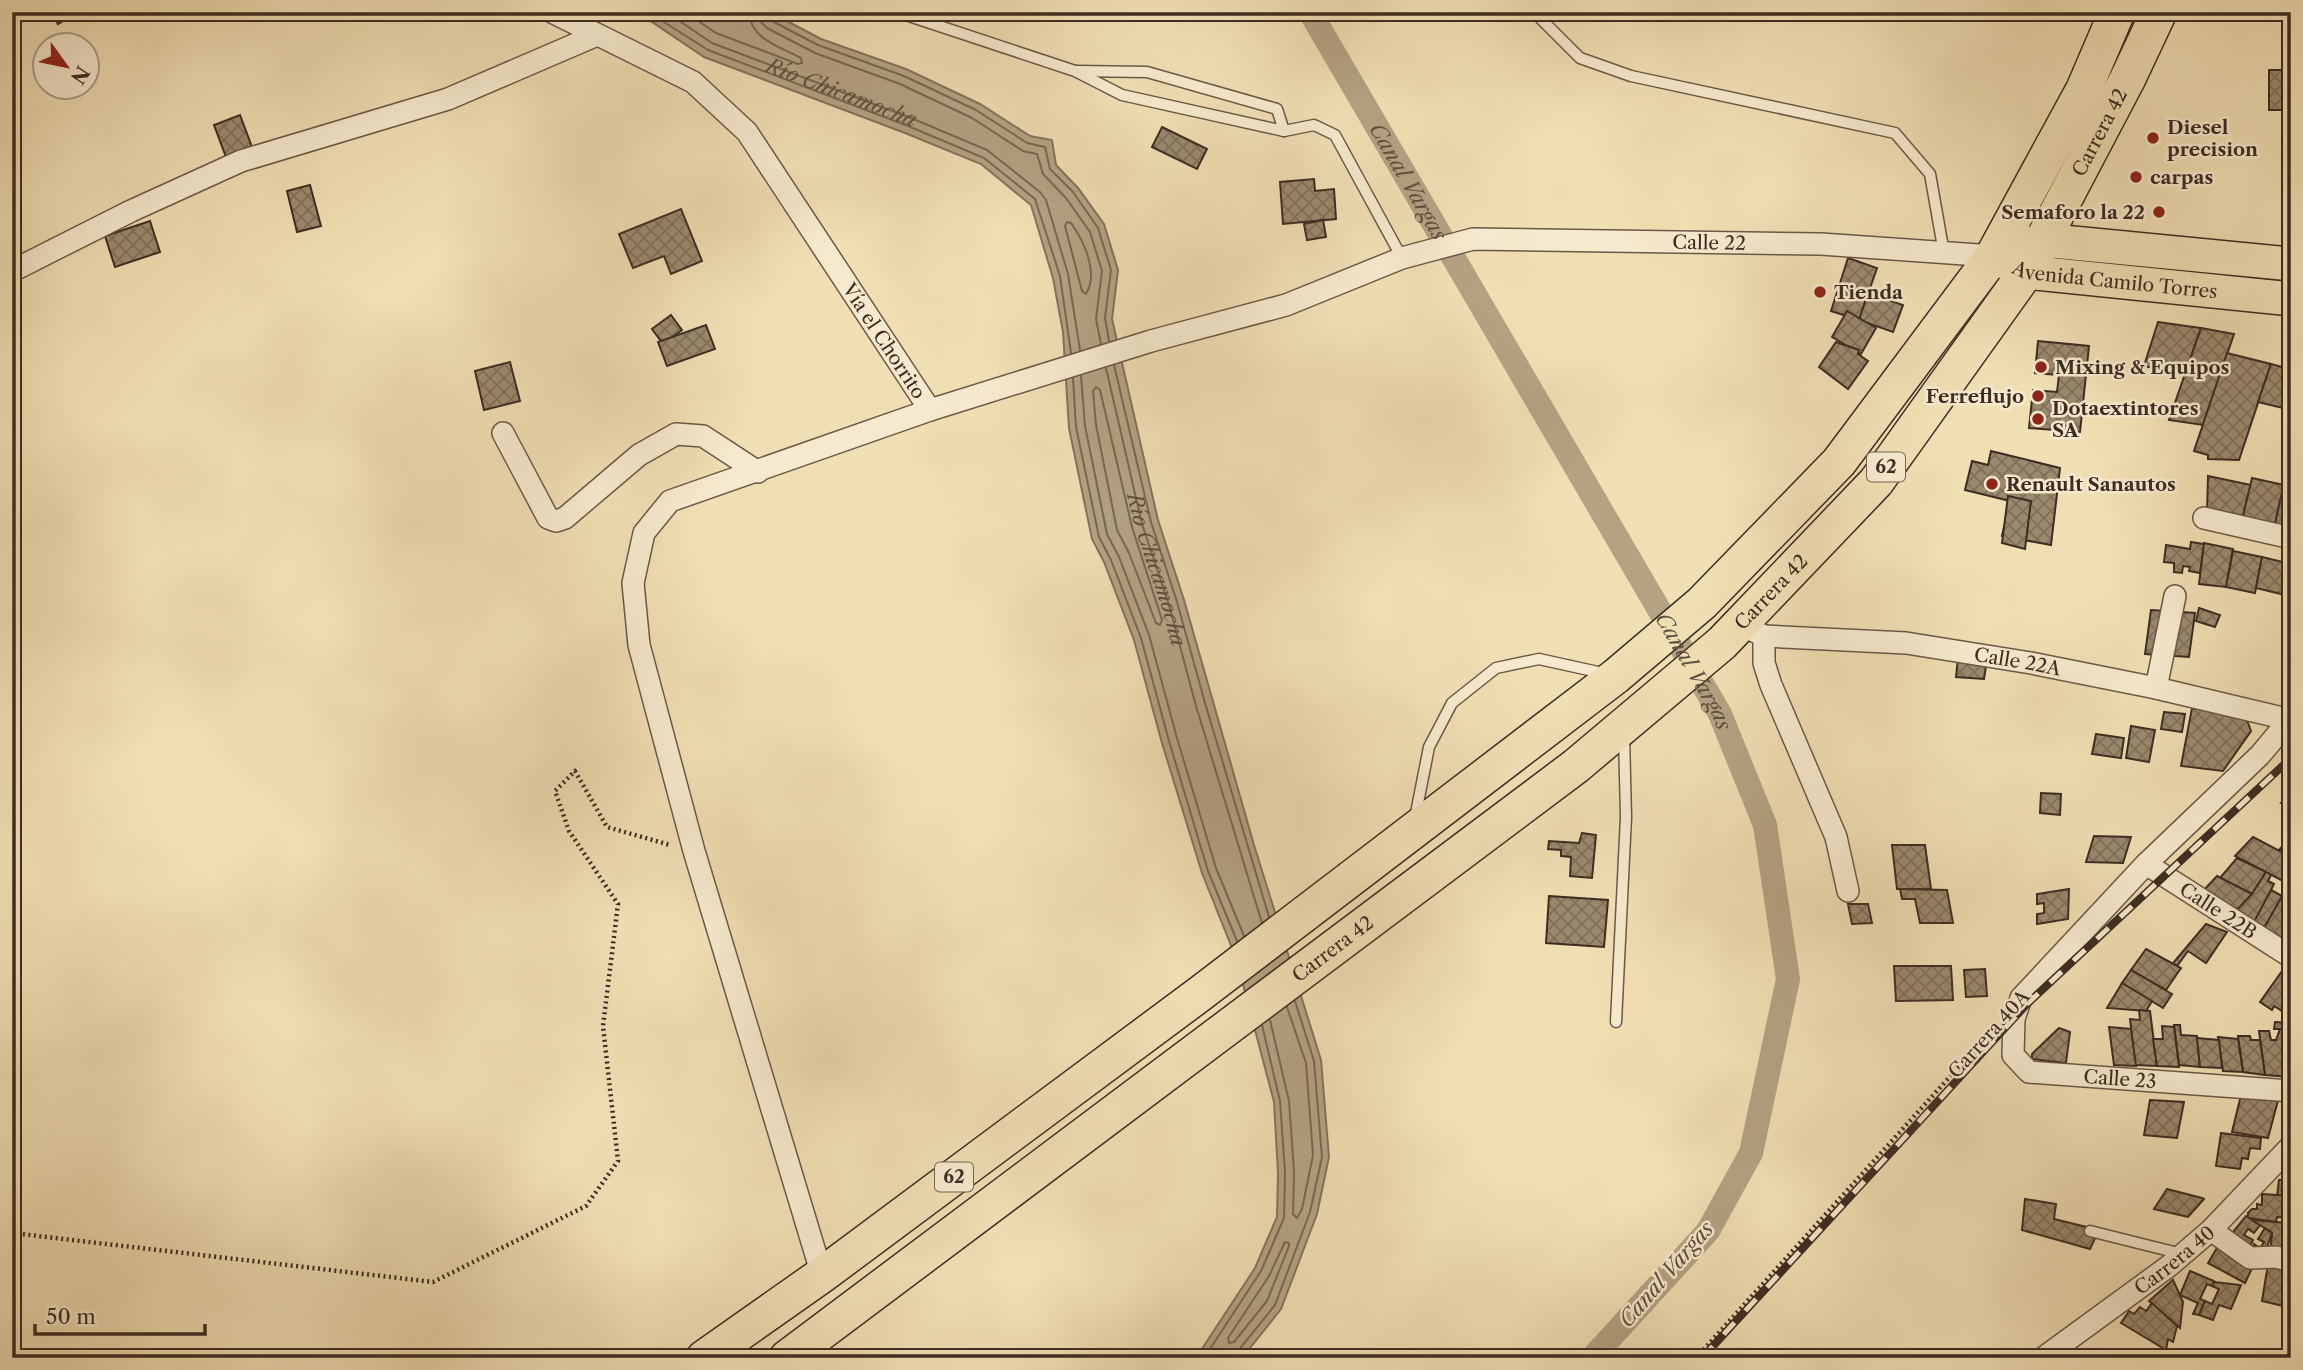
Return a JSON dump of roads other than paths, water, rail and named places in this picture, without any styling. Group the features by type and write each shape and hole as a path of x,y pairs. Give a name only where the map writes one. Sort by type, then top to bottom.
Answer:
{"highway":[{"name":"Carrera 42","path":"822,1275 1201,993 1616,676 1702,603 1839,462 1993,256 2084,89 2117,12"},
{"name":"Carrera 42","path":"787,1358 1576,766 1677,682 1742,634 1876,482 2026,272 2129,78 2159,12"},
{"name":"62","path":"704,1358 822,1275"}],"main road":[{"name":"Avenida Camilo Torres","path":"1993,256 2042,240 2291,264"},
{"name":"Avenida Camilo Torres","path":"1993,256 2026,272 2291,299"}],"street":[{"name":"Vía el Chorrito","path":"552,12 693,82 747,132 930,410 1151,341 1286,305 1402,258 1428,251"},
{"path":"12,271 131,211 242,161 449,99 597,34"},
{"name":"Calle 22","path":"1428,251 1473,239 1821,244 1993,256"},
{"path":"822,1275 694,851 639,645 633,583 644,533 670,501 930,410"},
{"path":"503,433 548,518 556,521 565,518 639,455 676,434 703,436 758,472"},
{"path":"2204,518 2291,538"},
{"path":"2156,688 2175,596"},
{"path":"1742,634 1764,663 1836,837 1848,891"},
{"name":"Calle 22A","path":"1742,634 1906,643 2031,663 2290,719"},
{"name":"Carrera 40A","path":"2021,998 2146,864 2260,755 2290,719"},
{"name":"Calle 22B","path":"2146,864 2291,957"},
{"name":"Calle 23","path":"2021,998 2014,1019 2013,1055 2029,1072 2291,1091"},
{"name":"Carrera 40","path":"2043,1358 2169,1266 2211,1230 2291,1146"},
{"path":"2211,1230 2250,1258 2276,1257 2291,1261"}],"lane":[{"path":"897,12 1075,71 1122,95 1284,131 1314,125 1335,135 1402,258"},
{"path":"1534,12 1580,58 1631,76 1895,133 1930,174 1944,253"},
{"path":"1075,71 1147,72 1277,109 1284,131"},
{"path":"1412,831 1429,747 1452,703 1496,668 1539,659 1616,676"},
{"path":"1616,1022 1626,817 1624,726"},
{"path":"2090,1231 2182,1254"}],"water":[{"name":"Río Chicamocha","path":"630,12 770,12 821,39 906,69 980,104 1030,136 1052,140 1056,165 1078,188 1104,224 1118,270 1112,319 1158,520 1321,1060 1329,1157 1317,1214 1281,1309 1242,1358 1196,1358 1255,1268 1277,1217 1278,1173 1274,1102 1236,958 1202,873 1134,640 1104,562 1092,539 1069,428 1063,332 1053,278 1031,205 981,164 704,57 652,22"}],"waterway":[{"name":"Canal Vargas","path":"1310,12 1720,714 1765,825 1788,979 1751,1153 1708,1231 1592,1358"}],"railway":[{"path":"1702,1358 2027,1004 2291,758"}],"place":[{"name":"Diesel precision","path":"2153,138"},
{"name":"carpas","path":"2136,177"},
{"name":"Semaforo la 22","path":"2159,212"},
{"name":"Tienda","path":"1820,292"},
{"name":"Mixing & Equipos","path":"2041,367"},
{"name":"Ferreflujo","path":"2038,396"},
{"name":"Dotaextintores SA","path":"2038,419"},
{"name":"Renault Sanautos","path":"1992,484"}]}
